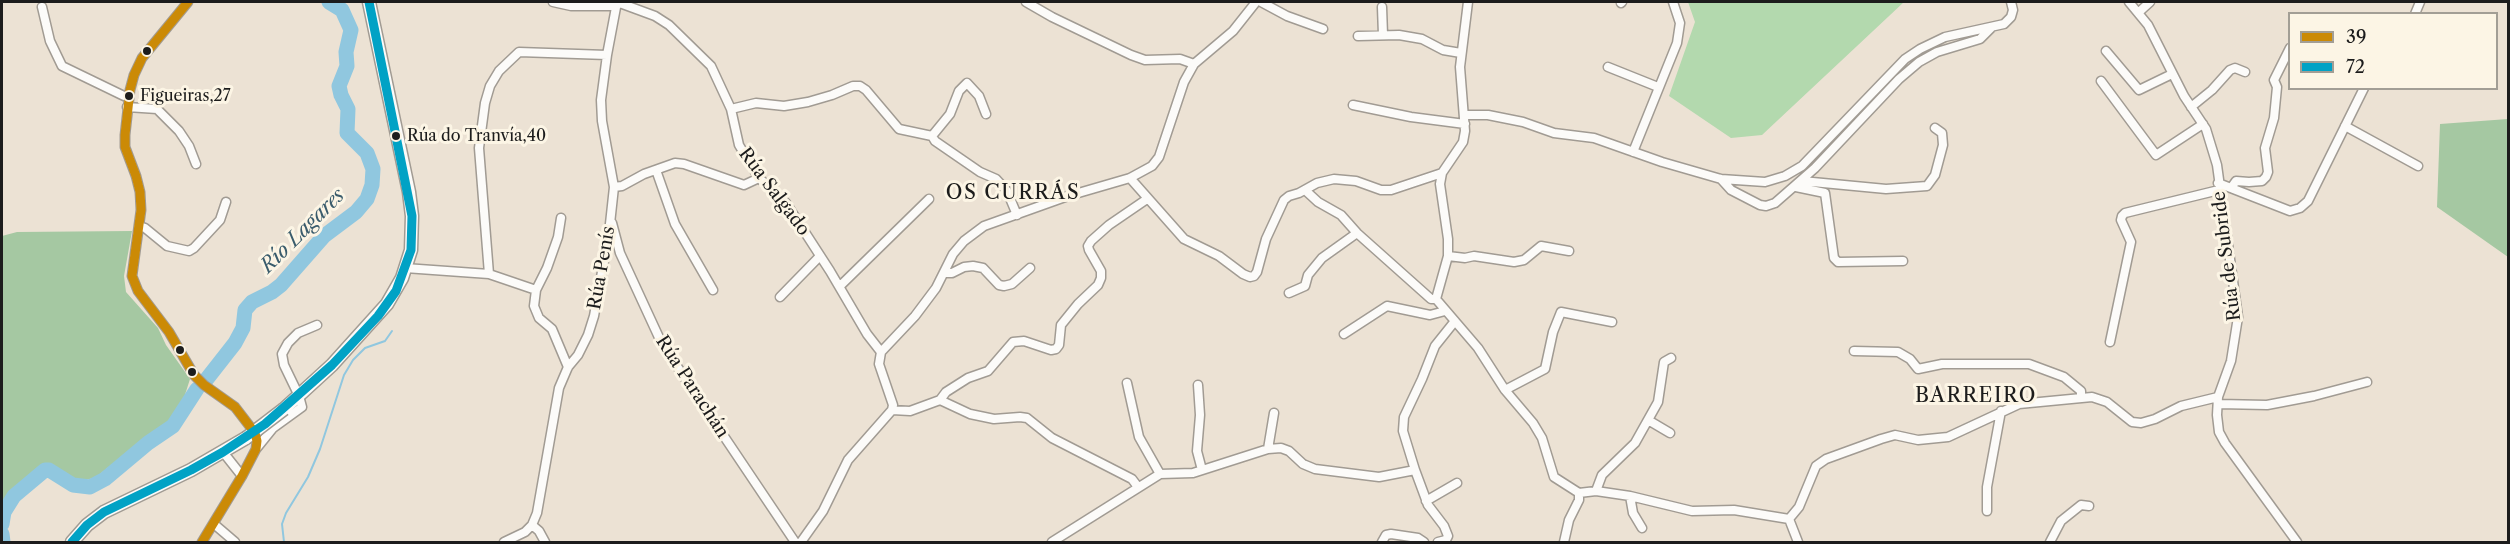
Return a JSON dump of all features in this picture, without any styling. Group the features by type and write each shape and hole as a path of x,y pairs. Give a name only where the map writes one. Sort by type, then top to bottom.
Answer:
{"main road":[{"path":"72,543 87,525 104,512 223,452 246,438 284,409 332,365 378,316 396,291 411,250 412,216 372,3"}],"street":[{"path":"188,2 142,58 134,75 129,96 125,147 140,192 141,210 132,276 138,291 169,332 194,375 204,385 226,399 243,416 255,434 256,449"},
{"path":"553,2 571,6 617,3"},
{"path":"1026,2 1131,55 1145,60 1180,59 1194,64"},
{"path":"801,543 823,512 848,460 892,410 893,405 879,364 881,352 915,316 945,273 953,254 973,233 984,226 1068,196 1130,178 1156,162 1184,82 1194,64 1233,31 1256,2"},
{"path":"1261,2 1287,16 1323,29"},
{"path":"1436,299 1448,256 1448,238 1440,184 1442,173 1463,142 1465,120 1461,53 1468,2"},
{"path":"1633,152 1679,36 1680,23 1673,2"},
{"path":"1353,105 1411,117 1465,120 1488,115 1523,122 1554,133 1604,141 1721,180 1765,182 1794,171 1814,154 1905,60 1920,49 1945,37 2004,24 2011,17 2013,10 2011,2"},
{"name":"Rúa de Subride","path":"2129,2 2152,31 2172,74 2203,124 2213,149 2238,317 2231,361 2218,400 2218,423 2225,443 2297,543"},
{"path":"2139,12 2150,2"},
{"name":"Rúa Penís","path":"532,525 537,513 559,388 568,367 578,355 588,335 594,316 611,220 614,187 602,121 602,100 607,55 617,3"},
{"name":"Rúa Salgado","path":"617,3 655,16 669,25 711,66 730,109 739,145 759,178 786,203 840,286 867,334 881,352"},
{"path":"42,7 50,41 62,66 124,96 129,96"},
{"path":"1382,7 1383,35"},
{"path":"1721,180 1731,190 1766,206 1775,203 1799,184 1899,79 1919,62 1937,52 1980,39 1993,27"},
{"path":"1358,36 1383,35 1422,39 1443,50 1461,53"},
{"path":"2231,188 2236,181 2262,181 2266,177 2268,172 2265,148 2274,118 2277,87 2275,75 2288,50"},
{"path":"2106,51 2139,90 2172,74"},
{"path":"489,274 479,148 485,103 490,86 499,71 519,52 607,55"},
{"path":"1608,67 1658,87"},
{"path":"2191,106 2212,90 2230,70 2235,68 2245,72"},
{"path":"2101,81 2156,154 2203,124"},
{"path":"932,136 950,114 959,91 967,83 979,96 986,114"},
{"path":"730,109 756,104 784,106 796,104 832,95 853,86 860,86 899,129 932,136 935,141 1002,185 1017,215"},
{"path":"2110,342 2132,242 2121,220 2122,216 2219,187 2231,188 2290,211 2300,208 2308,201 2363,90"},
{"path":"127,107 157,109 179,131 196,164"},
{"path":"2345,126 2418,166"},
{"path":"1799,184 1886,189 1927,186 1935,175 1943,145 1942,133 1935,128"},
{"path":"614,187 622,186 675,163 744,184 759,178"},
{"path":"656,170 675,224 713,290"},
{"path":"1130,178 1184,239 1211,252 1250,277 1257,272 1266,239 1284,200 1289,196 1334,179 1356,181 1381,190 1391,190 1442,173"},
{"path":"1799,184 1825,193 1834,258 1838,262 1903,261"},
{"path":"1305,190 1321,205 1341,214 1357,233 1431,298 1436,299 1478,348 1505,390 1533,423 1542,438 1554,477 1579,493 1596,491 1630,496 1692,511 1734,510 1789,519"},
{"path":"840,286 930,199"},
{"path":"892,410 910,411 940,400 946,392 968,378 988,371 1013,342 1024,341 1051,350 1056,349 1059,345 1061,325 1077,304 1098,285 1101,278 1101,271 1089,250 1088,246 1091,241 1109,225 1148,199"},
{"path":"139,226 145,228 166,246 189,251 220,220 226,202"},
{"path":"561,218 551,258 536,290 534,306 540,318 552,329 568,367"},
{"name":"Rúa Parachán","path":"611,220 620,253 662,344 795,543"},
{"path":"1289,292 1305,286 1308,275 1322,258 1357,233"},
{"path":"1448,256 1464,258 1474,256 1514,262 1524,260 1541,246 1569,251"},
{"path":"780,297 820,256"},
{"path":"945,273 952,273 964,267 983,268 999,285 1004,286 1012,284 1030,268"},
{"path":"405,268 489,274 536,290"},
{"path":"1344,334 1386,306 1430,315 1445,311"},
{"path":"1505,390 1545,369 1553,332 1561,312 1612,322"},
{"path":"1438,543 1449,536 1426,501 1403,431 1404,417 1435,346 1455,321"},
{"path":"202,543 256,449 273,428 302,406 282,354 288,343 298,333 317,325"},
{"path":"1854,351 1898,352 1910,359 1918,369 1942,364 2028,364 2064,377 2081,391 2081,396"},
{"path":"1596,491 1602,476 1635,443 1648,420 1658,402 1664,362 1671,358"},
{"path":"1789,519 1799,507 1812,471 1826,459 1896,435 1918,440 1948,437 2019,404 2081,396 2107,402 2132,422 2141,423 2181,406 2218,400 2267,405 2367,382"},
{"path":"1127,383 1139,437 1160,474"},
{"path":"1198,385 1200,415 1197,451 1202,471"},
{"path":"940,400 970,414 994,419 1027,418 1052,438 1132,479 1138,487"},
{"path":"1987,511 1988,487 2001,411"},
{"path":"1268,449 1274,413"},
{"path":"1648,420 1670,433"},
{"path":"1052,543 1160,474 1202,471 1268,449 1281,448 1289,451 1303,464 1315,468 1379,477 1415,470"},
{"path":"223,452 242,476"},
{"path":"1426,501 1457,483"},
{"path":"1564,543 1569,520 1579,500 1579,493"},
{"path":"1630,496 1633,513 1642,528"},
{"path":"2050,543 2061,521 2081,506 2089,506"},
{"path":"1789,519 1797,543"},
{"path":"214,524 234,543"},
{"path":"504,543 525,532 532,525 539,531 545,543"},
{"path":"1382,543 1386,535 1391,534 1418,538 1424,543"}],"green space":[{"path":"1688,2 1904,2 1762,135 1731,138 1669,96 1695,22"},
{"path":"2508,119 2508,257 2437,207 2440,124"},
{"path":"132,231 124,276 126,292 158,328 166,345 190,379 183,401 170,422 150,434 95,478 78,481 66,477 49,464 44,464 14,491 2,507 2,236 17,232"}],"waterway":[{"name":"Río Lagares","path":"206,380 235,343 243,328 245,310 252,302 281,285 324,236 356,212 367,199 372,185 373,169 367,153 347,133 348,109 339,86 347,66 346,52 351,30 342,10 329,2"},
{"path":"284,542 282,524 286,513 308,477 320,449 344,375 353,360 365,348 385,341 392,331"},
{"name":"Río Lagares","path":"2,524 4,512 14,496 45,470 49,470 73,485 90,487 105,479 148,443 173,426 197,389"},
{"name":"Río Lagares","path":"2,534 3,542"}],"transit line":[{"name":"39","path":"188,2 142,58 134,75 130,90 125,147 140,192 141,210 132,276 138,291 169,332 194,375 235,407 255,433 257,441 256,449 242,476 202,542"},
{"name":"72","path":"72,542 87,525 104,512 191,470 265,424 332,365 378,316 396,291 411,250 412,216 369,2"}],"place":[{"name":"Figueiras,27","path":"129,96"},
{"name":"Rúa do Tranvía,40","path":"396,136"}],"district":[{"name":"OS CURRÁS","path":"1013,193"},
{"name":"BARREIRO","path":"1976,396"}]}
